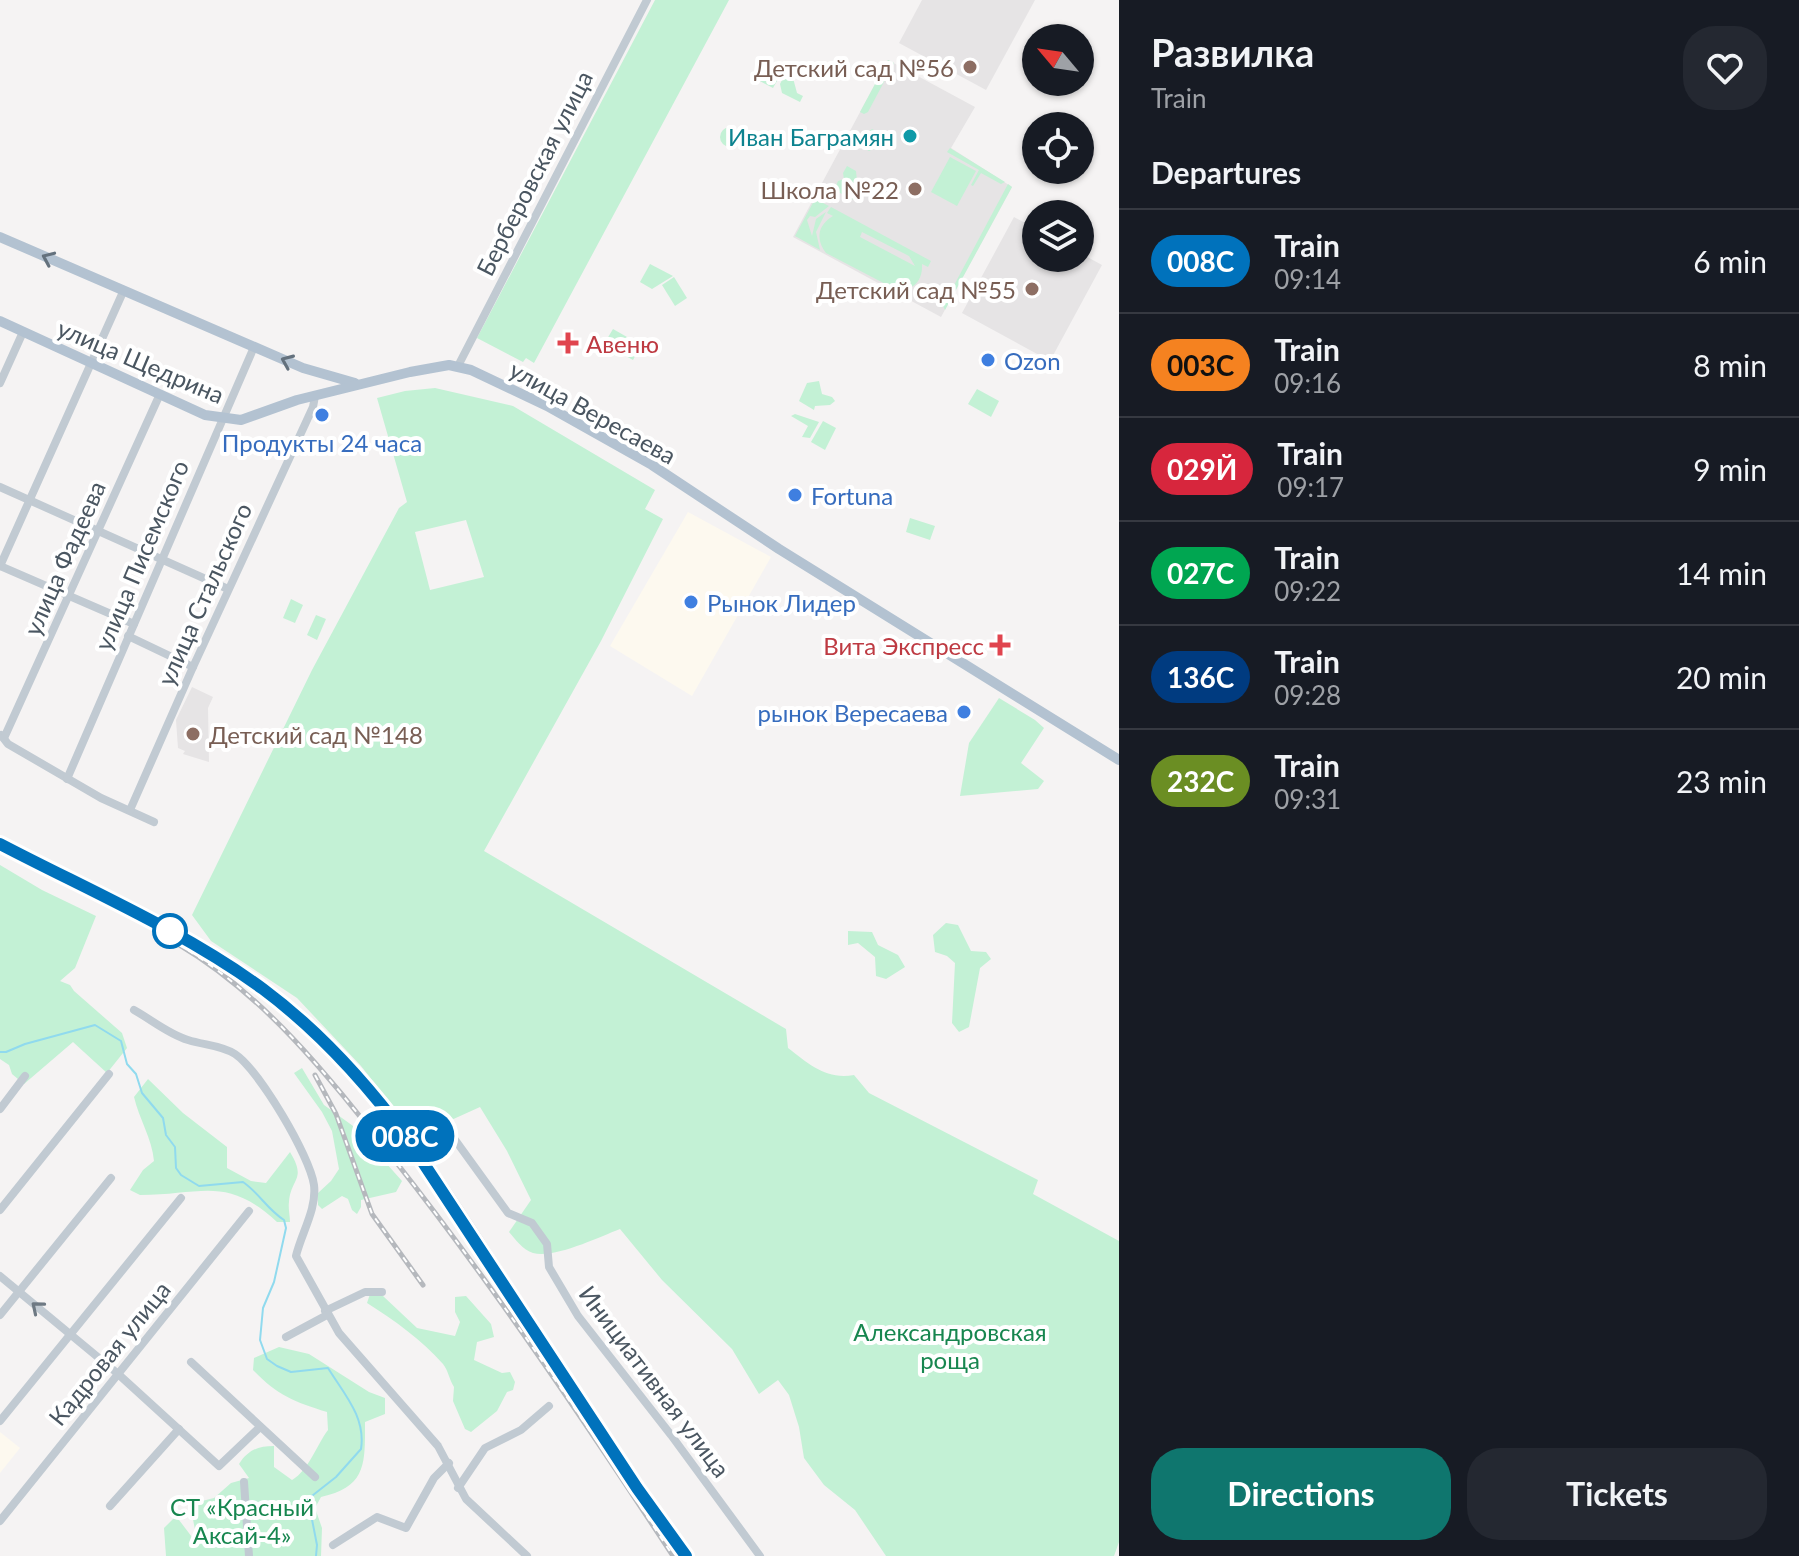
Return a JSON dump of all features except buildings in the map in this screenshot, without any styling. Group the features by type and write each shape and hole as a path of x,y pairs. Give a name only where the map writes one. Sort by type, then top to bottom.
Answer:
{"main road":[{"name":"улица Вересаева","path":"0,237 317,373 361,384 410,372 458,366 487,376 652,465 779,549 1119,760"},
{"name":"улица Щедрина","path":"0,321 205,415 222,419 249,418 361,384"},
{"path":"315,396 317,373"}],"street":[{"name":"Берберовская улица","path":"458,366 647,0"},
{"path":"123,292 0,566 134,624"},
{"path":"0,383 23,332"},
{"name":"улица Писемского","path":"67,779 254,347"},
{"name":"улица Фадеева","path":"2,736 160,394"},
{"name":"улица Стальского","path":"130,810 313,407 315,396"},
{"path":"0,487 228,589"},
{"path":"128,636 193,667"},
{"path":"2,736 8,744 67,779 154,822"},
{"path":"134,1010 169,1032 234,1053 245,1062 294,1133 314,1185 308,1222 296,1256 326,1313 354,1352 438,1446 449,1463 458,1488 527,1556"},
{"path":"0,1210 109,1074"},
{"path":"0,1109 25,1076"},
{"name":"Инициативная улица","path":"440,1119 508,1213 532,1223 547,1244 549,1267 578,1316 760,1556"},
{"path":"0,1315 111,1178"},
{"path":"0,1421 181,1198"},
{"name":"Кадровая улица","path":"0,1521 249,1211"},
{"path":"0,1276 117,1373 219,1466 260,1427"},
{"path":"286,1337 365,1292 382,1292"},
{"path":"191,1362 315,1477"},
{"path":"458,1488 485,1448 521,1430 549,1406"},
{"path":"110,1506 179,1429"},
{"path":"333,1545 377,1517 406,1528 434,1478 449,1463"},
{"path":"244,1482 249,1556"}],"shaded area":[{"name":"Детский сад №56","path":"922,0 1035,0 986,90 899,43"},
{"name":"Школа №22","path":"888,60 975,107 951,148 1012,187 941,317 793,237"},
{"name":"Детский сад №55","path":"1014,217 1022,221 1022,272 1094,272 1094,261 1102,265 1050,361 962,313"},
{"name":"Рынок Лидер","path":"688,512 771,557 692,696 610,646"},
{"name":"Детский сад №148","path":"192,687 213,697 208,708 209,762 183,754 185,751 178,748 176,720"},
{"path":"0,1432 20,1448 0,1473"}],"green space":[{"path":"655,0 729,0 534,363 526,358 523,362 477,338"},
{"path":"888,60 894,63 868,112 864,114 860,112"},
{"path":"761,61 782,72 773,88 752,77"},
{"path":"785,74 793,78 797,93 803,96 800,102 782,93 780,84"},
{"path":"730,127 737,130 740,137 737,144 730,147 723,144 720,137 723,130"},
{"path":"872,129 887,137 884,143 869,151 858,145 860,140 867,139 867,133"},
{"path":"950,148 1005,182 1001,184 981,173 971,185 979,170 947,152"},
{"path":"950,157 976,171 957,206 931,192"},
{"path":"847,166 856,171 858,192 854,200 834,190 838,181 844,179"},
{"path":"1008,184 1012,187 945,310 943,306"},
{"path":"815,199 829,206 807,220 812,236 816,219 826,212 816,232 820,250 795,236"},
{"path":"831,207 931,261 928,267 922,264 921,276 915,284 907,289 895,289 826,253 819,238 821,228 833,216 827,213","holes":["862,232 909,256 915,266 860,237"]},
{"path":"650,264 673,276 652,289 640,282"},
{"path":"674,277 687,298 675,306 662,285"},
{"path":"613,329 641,345 633,360 604,344"},
{"path":"819,381 822,394 835,401 830,405 815,406 814,410 799,401 807,383"},
{"name":"Александровская роща","path":"435,388 513,406 655,490 645,509 663,519 601,641 484,851 786,1029 788,1048 811,1065 826,1073 854,1075 869,1093 1038,1180 1033,1194 1119,1241 1119,1542 1114,1556 886,1556 855,1510 824,1485 804,1458 789,1395 778,1380 759,1394 732,1349 662,1280 620,1229 552,1253 533,1253 526,1249 509,1232 531,1200 507,1151 480,1107 416,1136 361,1066 297,998 211,941 192,915 312,670 399,508 407,502 377,398","holes":["466,520 484,577 430,590 415,532"]},
{"path":"977,389 999,401 991,417 968,404"},
{"path":"795,414 819,422 810,438 802,437 808,426 791,416"},
{"path":"823,421 836,428 825,450 811,442"},
{"path":"910,518 935,526 930,540 906,532"},
{"path":"291,599 303,605 295,623 283,618"},
{"path":"316,615 326,619 317,640 307,635"},
{"path":"999,698 1044,728 1021,763 1044,781 1038,789 960,796 969,743"},
{"path":"0,865 96,916 75,968 60,981 70,985 122,1033 127,1048 107,1073 73,1042 24,1084 0,1059"},
{"path":"946,923 958,925 971,951 986,952 991,959 980,968 969,1027 959,1032 952,1023 955,963 935,952 933,935"},
{"path":"848,931 872,932 878,945 898,955 905,967 886,979 876,976 875,957 858,943 848,945"},
{"path":"302,1068 324,1105 353,1126 402,1181 396,1192 361,1200 357,1214 348,1199 342,1196 322,1209 318,1205 318,1193 339,1169 332,1131 294,1073"},
{"path":"148,1079 183,1113 227,1147 227,1168 251,1181 266,1183 290,1152 298,1174 290,1194 290,1222 277,1222 259,1207 228,1193 197,1191 140,1195 130,1190 143,1170 154,1161 134,1097"},
{"path":"370,1294 383,1296 417,1328 455,1336 460,1322 455,1312 455,1297 466,1296 491,1324 494,1337 477,1342 474,1360 502,1373 510,1372 515,1382 513,1390 507,1392 497,1411 471,1432 465,1429 453,1401 454,1387 445,1366 417,1338 367,1303"},
{"name":"СТ «Красный Аксай-4»","path":"279,1347 309,1354 369,1392 385,1398 385,1414 365,1422 365,1450 355,1480 336,1493 321,1497 315,1508 322,1528 321,1556 166,1556 164,1528 176,1516 198,1545 190,1504 214,1498 231,1483 249,1478 239,1464 250,1452 274,1446 274,1467 292,1480 308,1464 328,1430 327,1412 287,1397 253,1370 254,1358"}],"waterway":[{"path":"0,1052 95,1025 121,1041 127,1064 136,1074 142,1093 163,1118 166,1135 175,1147 176,1168 181,1175 199,1186 243,1182 284,1220 286,1228 274,1282 263,1308 260,1340 267,1359 291,1372 328,1368 357,1416 362,1437 361,1449 336,1477 308,1499 317,1545 316,1556"}],"railway":[{"path":"0,839 199,942 273,991 335,1044 384,1099 429,1160 691,1556"},
{"path":"178,944 241,989 270,1015 348,1101 504,1307 673,1556"},
{"path":"315,1075 336,1114 372,1214 423,1285"}],"train":[{"name":"008С","path":"0,844 141,915 217,958 263,989 314,1032 384,1107 407,1138 637,1488 686,1556"}],"place":[{"name":"Детский сад №56","path":"970,67"},
{"name":"Иван Баграмян","path":"910,136"},
{"name":"Школа №22","path":"915,189"},
{"name":"Детский сад №55","path":"1032,289"},
{"name":"Авеню","path":"568,343"},
{"name":"Ozon","path":"988,360"},
{"name":"Продукты 24 часа","path":"322,415"},
{"name":"Fortuna","path":"795,495"},
{"name":"Рынок Лидер","path":"691,602"},
{"name":"Вита Экспресс","path":"1000,645"},
{"name":"рынок Вересаева","path":"964,712"},
{"name":"Детский сад №148","path":"193,734"}]}
